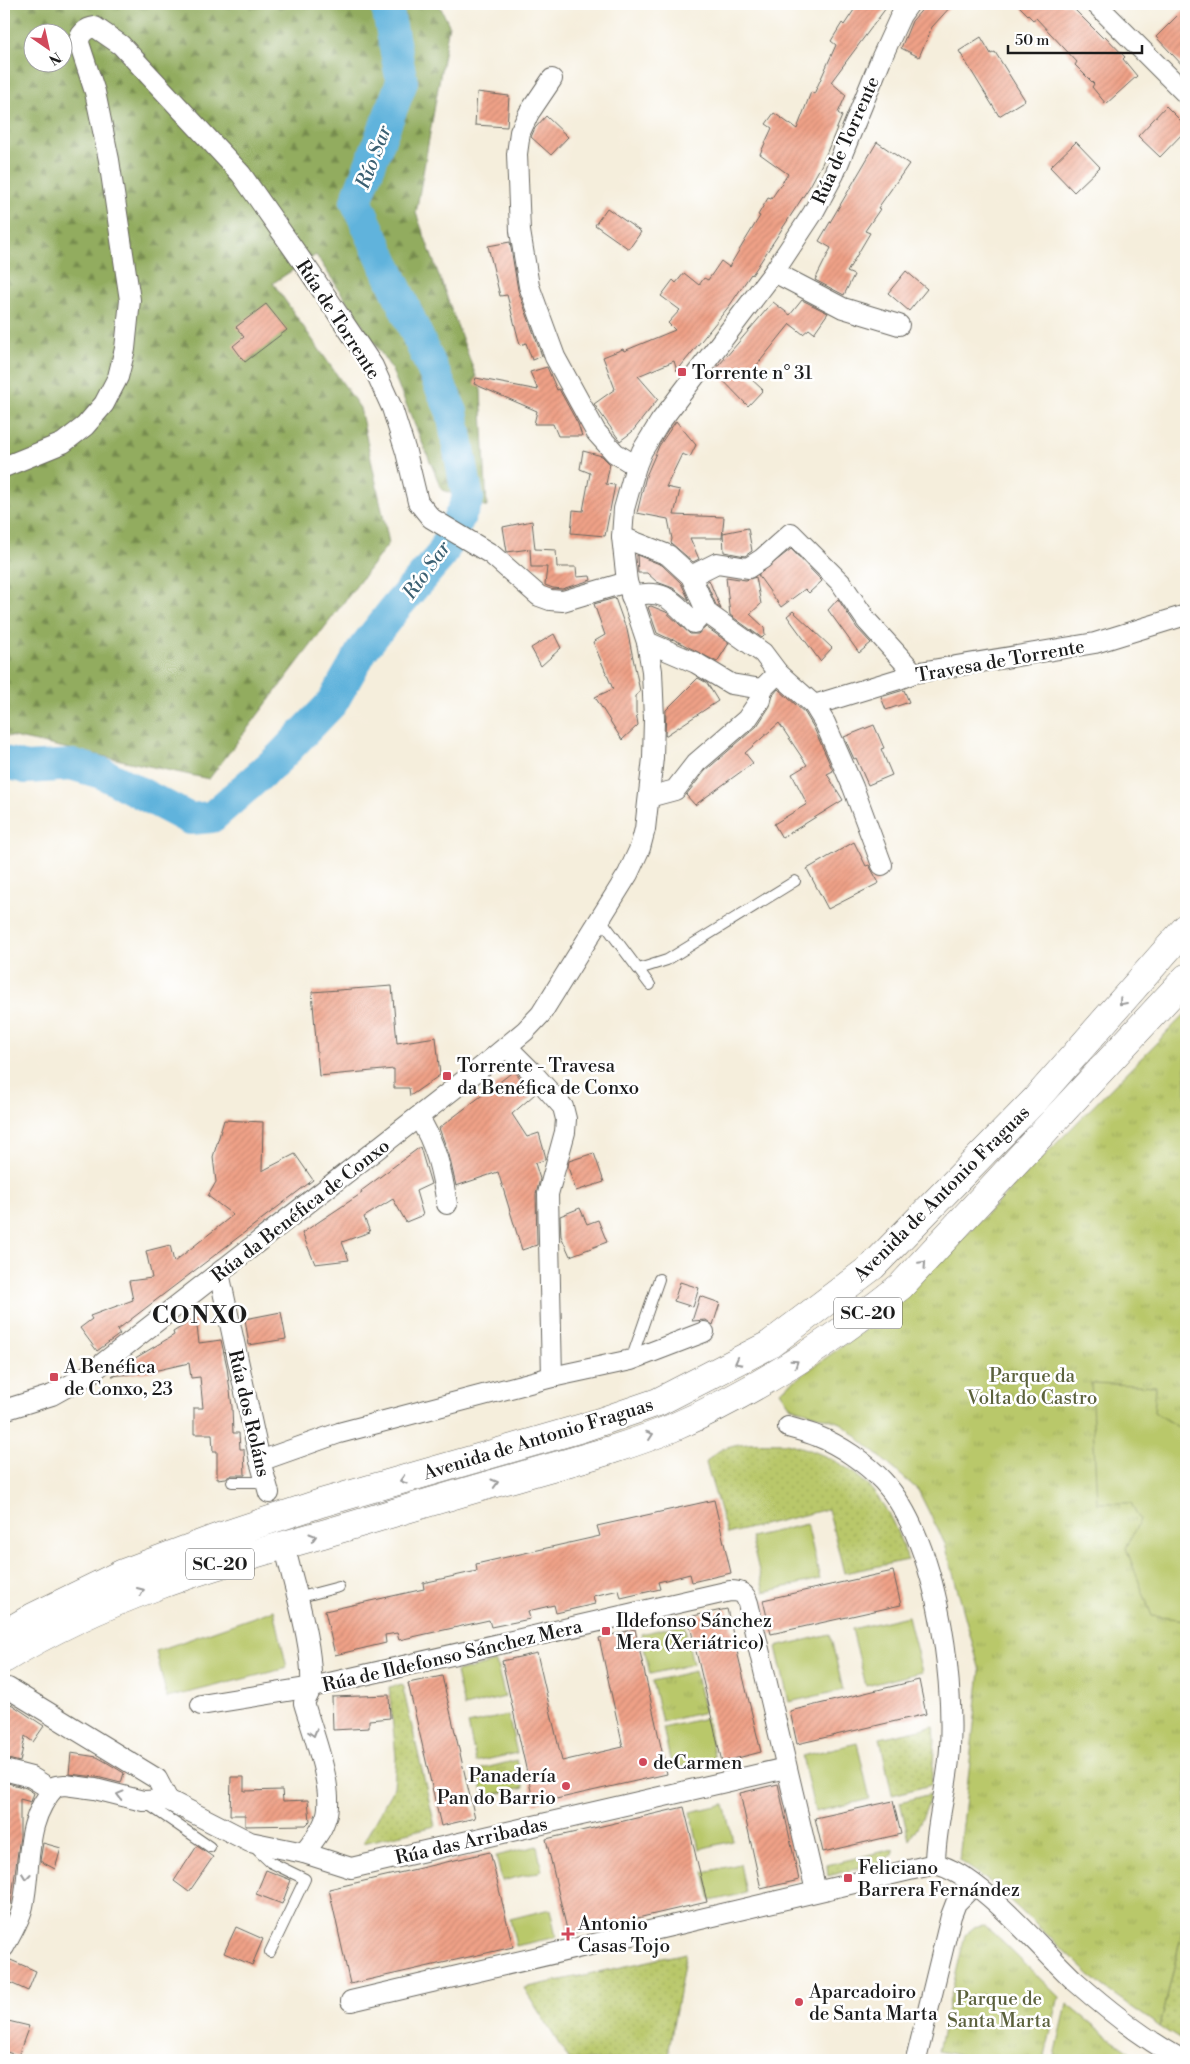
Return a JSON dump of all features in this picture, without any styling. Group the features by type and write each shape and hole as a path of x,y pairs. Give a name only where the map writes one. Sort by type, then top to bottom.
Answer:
{"highway":[{"name":"Avenida de Antonio Fraguas","path":"4,1634 33,1617 123,1573 321,1503 582,1428 641,1408 666,1398 769,1345 872,1266 1036,1099 1186,928"},
{"name":"Avenida de Antonio Fraguas","path":"4,1659 37,1638 152,1586 233,1560 591,1455 670,1428 784,1371 852,1325 901,1286 1186,978"},
{"path":"4,1615 55,1588 134,1553 188,1535 243,1529"},
{"path":"6,1684 78,1635 114,1604"}],"street":[{"name":"Rúa de Torrente","path":"649,797 654,720 652,671 647,642 629,589 622,537 624,509 636,466 642,451 660,422 774,272 824,194 881,58 908,4"},
{"path":"1096,4 1186,94"},
{"name":"Rúa de Torrente","path":"4,467 63,443 85,426 104,404 118,377 125,349 130,300 109,160 95,92 79,43 79,39 84,31 90,28 99,29 121,45 241,174 373,366 392,408 406,452 418,502 431,518 468,539 501,562 539,596 550,600 563,600 629,589"},
{"path":"552,79 529,113 520,132 517,154 520,231 529,286 555,357 596,432 615,453 636,466"},
{"path":"774,272 843,308 899,324"},
{"path":"691,576 717,563 748,568 762,559 791,533 840,583 867,621 914,673"},
{"path":"622,537 668,555 691,576 707,613 763,652 778,673 814,705 825,723 853,786 882,865"},
{"path":"629,589 663,595 678,606 694,623 706,610"},
{"name":"Travesa de Torrente","path":"814,705 899,680 914,673 1095,643 1186,615"},
{"path":"647,642 696,663 732,684 762,689"},
{"path":"649,797 676,790 696,764 747,719 760,700 762,689 778,673"},
{"name":"Rúa da Benéfica de Conxo","path":"4,1410 52,1395 88,1375 507,1047 534,1023 628,874 640,848 645,829 649,797"},
{"path":"507,1047 532,1071 563,1108 566,1120 565,1132 548,1194 552,1377"},
{"path":"418,1116 432,1139 442,1174 447,1204"},
{"name":"Rúa dos Roláns","path":"219,1273 260,1461 268,1488"},
{"path":"260,1461 339,1433 552,1377 631,1360 704,1332"},
{"path":"788,1427 817,1436 834,1445 866,1466 882,1480 895,1496 906,1517 926,1568 944,1639 950,1701 948,1767 938,1828 935,1864"},
{"path":"288,1560 307,1642 312,1687 304,1703 325,1775 329,1803 325,1821 304,1853"},
{"name":"Rúa de Ildefonso Sánchez Mera","path":"201,1705 312,1687 730,1592 741,1592 746,1596 786,1768"},
{"path":"4,1947 23,1906 29,1840 39,1810 56,1786 76,1786 95,1789 143,1801 168,1800 158,1778 6,1684"},
{"path":"786,1768 816,1891"},
{"name":"Rúa das Arribadas","path":"168,1800 250,1842 304,1853 351,1868 786,1768"},
{"path":"4,1770 31,1776 52,1790"},
{"path":"351,2002 935,1864 956,1871 974,1885 1008,1914 1076,1982 1108,2009 1141,2034 1183,2060"},
{"path":"916,2060 951,1916 956,1903 974,1885"}],"lane":[{"path":"639,969 667,960 795,881"},
{"path":"600,918 650,986"},
{"path":"631,1360 659,1279"},
{"path":"232,1482 268,1488"},
{"path":"297,1598 339,1587"},
{"path":"143,1801 210,1847"},
{"path":"250,1842 270,1862 306,1879 270,1952"}],"green space":[{"path":"4,4 439,4 449,25 416,213 481,390 487,507 442,490 391,368 316,255 273,283 360,408 389,543 209,779 4,735"},
{"name":"Parque da Volta do Castro","path":"1186,1013 1186,1915 1160,2027 1102,1986 990,1882 959,1860 980,1671 945,1544 918,1490 841,1423 791,1407 780,1391 888,1313"},
{"path":"1091,1383 1156,1386 1154,1412 1186,1432 1186,1620 1152,1616 1126,1548 1140,1520 1131,1503 1097,1503"},
{"path":"753,1443 786,1443 810,1450 833,1460 865,1482 889,1515 908,1560 844,1573 828,1509 727,1534 706,1463 722,1449 732,1446"},
{"path":"807,1524 820,1579 764,1592 751,1537"},
{"path":"274,1610 287,1668 167,1698 156,1651"},
{"path":"908,1616 922,1672 866,1686 852,1629"},
{"path":"684,1624 693,1664 650,1674 641,1634"},
{"path":"830,1634 843,1690 789,1702 776,1647"},
{"path":"496,1662 505,1697 464,1707 456,1672"},
{"path":"695,1671 705,1712 662,1722 652,1681"},
{"path":"402,1684 435,1826 363,1843 394,1787 396,1757 389,1687"},
{"path":"508,1715 517,1753 476,1762 468,1724"},
{"path":"706,1718 715,1759 672,1769 663,1728"},
{"path":"934,1726 935,1740 931,1785 892,1795 880,1738"},
{"path":"857,1743 870,1799 815,1812 802,1756"},
{"path":"517,1760 524,1787 484,1797 478,1770"},
{"path":"930,1794 922,1818 909,1840 900,1802"},
{"path":"724,1804 733,1841 699,1849 691,1812"},
{"path":"537,1846 542,1871 502,1881 496,1856"},
{"path":"893,1849 893,1854 879,1863 828,1876 827,1865"},
{"path":"740,1864 746,1893 711,1901 704,1872"},
{"path":"550,1909 556,1937 516,1946 510,1919"},
{"path":"1186,1915 1186,2043 1160,2027"},
{"name":"Parque de Santa Marta","path":"983,1926 993,1933 1059,1997 1044,2060 984,2060 938,2051 965,1935 973,1928"},
{"path":"686,1953 667,2060 569,2060 524,1988"},
{"name":"Parque de Santa Marta","path":"1067,2004 1107,2036 1142,2060 1054,2060"}],"building":[{"path":"858,4 889,4 831,82 846,95 838,113 842,116 822,164 810,186 752,275 677,371 674,361 638,376 658,399 632,432 620,441 594,404 615,389 603,357 623,349 624,351 675,330 668,323 680,310 661,296 673,280 676,283 684,273 699,285 704,278 708,280 721,261 729,267 760,216 758,215 768,198 771,199 788,174 760,154 772,128 766,124 774,113 797,129 811,92 814,94 836,45 831,41 842,23 844,25"},
{"path":"927,4 953,4 932,27 919,57 901,48 912,21"},
{"path":"1017,4 1069,4 1103,38 1105,36 1125,57 1123,59 1137,76 1106,104 1092,87 1094,84 1075,65 1077,62 1036,18 1033,20"},
{"path":"1186,7 1186,69 1156,37"},
{"path":"981,37 991,54 995,52 1025,100 999,116 959,51"},
{"path":"477,92 509,96 507,127 475,125"},
{"path":"1166,106 1186,126 1186,130 1160,157 1138,136"},
{"path":"546,116 568,137 551,155 531,137 535,128"},
{"path":"877,142 909,164 878,208 880,209 865,231 870,233 847,272 854,275 844,295 815,280 831,248 819,241"},
{"path":"1076,142 1100,167 1074,192 1050,167"},
{"path":"607,208 641,232 629,249 595,225"},
{"path":"510,242 518,290 542,356 532,360 526,343 520,345 507,295 500,296 488,246"},
{"path":"906,271 927,289 909,311 888,293"},
{"path":"802,300 828,313 814,333 809,329 803,334 790,324 748,376 763,390 748,406 714,371 773,302 790,315"},
{"path":"266,304 287,330 245,362 233,346 244,337 236,327"},
{"path":"547,367 557,390 559,389 578,424 582,436 558,436 553,424 534,424 537,411 474,384 476,378 538,390 530,372"},
{"path":"676,421 696,445 690,457 682,454 666,487 680,490 674,515 724,517 722,538 690,538 699,559 693,562 671,543 668,519 637,513 646,476 659,446"},
{"path":"583,451 602,456 610,464 606,484 615,485 605,536 571,533 573,510 583,511 590,473 580,469"},
{"path":"532,521 535,549 556,550 557,567 576,567 577,577 590,576 591,580 562,589 553,588 545,585 547,567 531,567 530,549 507,552 503,527"},
{"path":"748,528 752,551 745,556 724,552 723,533"},
{"path":"791,549 822,581 809,593 805,589 781,607 758,575"},
{"path":"637,555 662,565 681,583 689,600 673,588 657,582 647,573 638,573"},
{"path":"726,577 746,580 756,577 761,604 750,614 764,627 765,635 762,638 730,615"},
{"path":"709,580 721,609 716,605 706,582"},
{"path":"615,598 626,625 640,691 636,696 638,725 622,740 595,697 613,689 593,642 605,635 594,604"},
{"path":"838,599 857,628 871,643 859,653 828,610"},
{"path":"651,606 666,612 690,634 698,634 706,627 729,643 717,662 673,639 657,633 648,607"},
{"path":"793,611 832,648 820,661 787,616"},
{"path":"554,634 561,648 541,666 531,648"},
{"path":"698,678 707,683 718,701 665,736 666,710"},
{"path":"778,689 805,713 814,728 833,771 827,774 843,800 782,838 774,824 807,804 792,774 807,765 779,723 745,753 753,763 695,805 686,795 705,771 757,726"},
{"path":"904,690 909,702 886,710 881,697"},
{"path":"874,725 884,748 881,749 892,775 868,785 844,737"},
{"path":"854,842 866,866 869,865 879,883 828,909 807,869"},
{"path":"392,986 397,1043 436,1037 440,1075 410,1096 409,1088 394,1088 394,1069 319,1076 312,992"},
{"path":"514,1071 535,1094 512,1114 527,1137 539,1133 546,1158 535,1163 540,1179 536,1194 537,1245 522,1250 498,1172 456,1186 449,1155 439,1128"},
{"path":"224,1120 263,1122 262,1171 295,1154 313,1180 117,1330 120,1334 97,1351 80,1328 92,1319 90,1316 133,1300 129,1281 152,1278 146,1251 170,1245 174,1262 233,1215 208,1196 216,1182 213,1157"},
{"path":"420,1147 431,1184 416,1191 423,1215 406,1222 393,1199 364,1217 370,1232 342,1242 349,1260 315,1264 302,1233 362,1193 361,1191"},
{"path":"594,1153 604,1182 576,1191 568,1167 569,1161"},
{"path":"580,1208 587,1224 598,1220 607,1242 570,1256 561,1236 560,1216"},
{"path":"680,1282 699,1288 693,1307 674,1301"},
{"path":"700,1296 720,1303 713,1325 706,1320 692,1321"},
{"path":"281,1312 286,1339 249,1345 245,1319"},
{"path":"196,1318 199,1343 221,1340 227,1367 233,1433 239,1433 240,1449 244,1449 245,1475 232,1475 217,1479 217,1451 213,1451 212,1434 194,1434 194,1408 203,1408 200,1377 191,1378 189,1363 149,1372 112,1376 137,1357 174,1335 173,1332"},
{"path":"714,1500 731,1573 692,1582 690,1574 658,1582 660,1589 621,1598 619,1590 593,1596 595,1604 556,1613 554,1605 528,1611 530,1619 491,1627 489,1620 399,1640 397,1633 385,1635 386,1643 335,1655 325,1611 424,1589 423,1583 477,1571 476,1564 600,1536 597,1526"},
{"path":"893,1571 901,1605 771,1634 763,1600"},
{"path":"727,1609 761,1752 722,1762 688,1617"},
{"path":"635,1629 667,1774 534,1804 502,1661 537,1653 562,1761 623,1747 599,1638"},
{"path":"442,1676 475,1818 441,1826 408,1683"},
{"path":"919,1680 926,1714 797,1744 790,1711"},
{"path":"389,1695 390,1718 369,1720 369,1728 333,1730 332,1697"},
{"path":"11,1704 44,1726 33,1742 25,1736 20,1762 4,1758 4,1713"},
{"path":"71,1753 97,1757 106,1762 124,1773 121,1783 97,1777 69,1774"},
{"path":"231,1777 244,1777 244,1791 282,1790 283,1801 308,1800 310,1821 306,1825 245,1826 245,1815 230,1815"},
{"path":"4,1782 26,1788 34,1793 31,1802 20,1799 20,1836 11,1904 4,1903"},
{"path":"778,1784 799,1880 761,1889 740,1793"},
{"path":"893,1801 901,1834 823,1852 815,1818"},
{"path":"684,1807 707,1902 568,1934 546,1839"},
{"path":"43,1843 61,1848 55,1869 40,1861"},
{"path":"197,1846 213,1857 189,1892 174,1881"},
{"path":"490,1852 513,1947 350,1984 329,1889"},
{"path":"266,1870 291,1880 282,1904 256,1894"},
{"path":"236,1927 263,1939 252,1965 224,1953"},
{"path":"6,1958 36,1971 28,1991 4,1980 4,1959"},
{"path":"4,2020 29,2026 18,2056 4,2051"}],"waterway":[{"name":"Río Sar","path":"4,762 26,768 74,765 102,773 190,819 212,817 278,759 332,703 363,649 442,554 468,499 452,412 356,201 402,82 385,4"}],"place":[{"name":"Torrente n° 31","path":"682,372"},
{"name":"Torrente - Travesa da Benéfica de Conxo","path":"447,1076"},
{"name":"A Benéfica de Conxo, 23","path":"54,1377"},
{"name":"Ildefonso Sánchez Mera (Xeriátrico)","path":"606,1631"},
{"name":"deCarmen","path":"643,1762"},
{"name":"Panadería Pan do Barrio","path":"566,1786"},
{"name":"Feliciano Barrera Fernández","path":"848,1878"},
{"name":"Antonio Casas Tojo","path":"568,1934"},
{"name":"Aparcadoiro de Santa Marta","path":"799,2002"}],"district":[{"name":"CONXO","path":"200,1315"}]}
